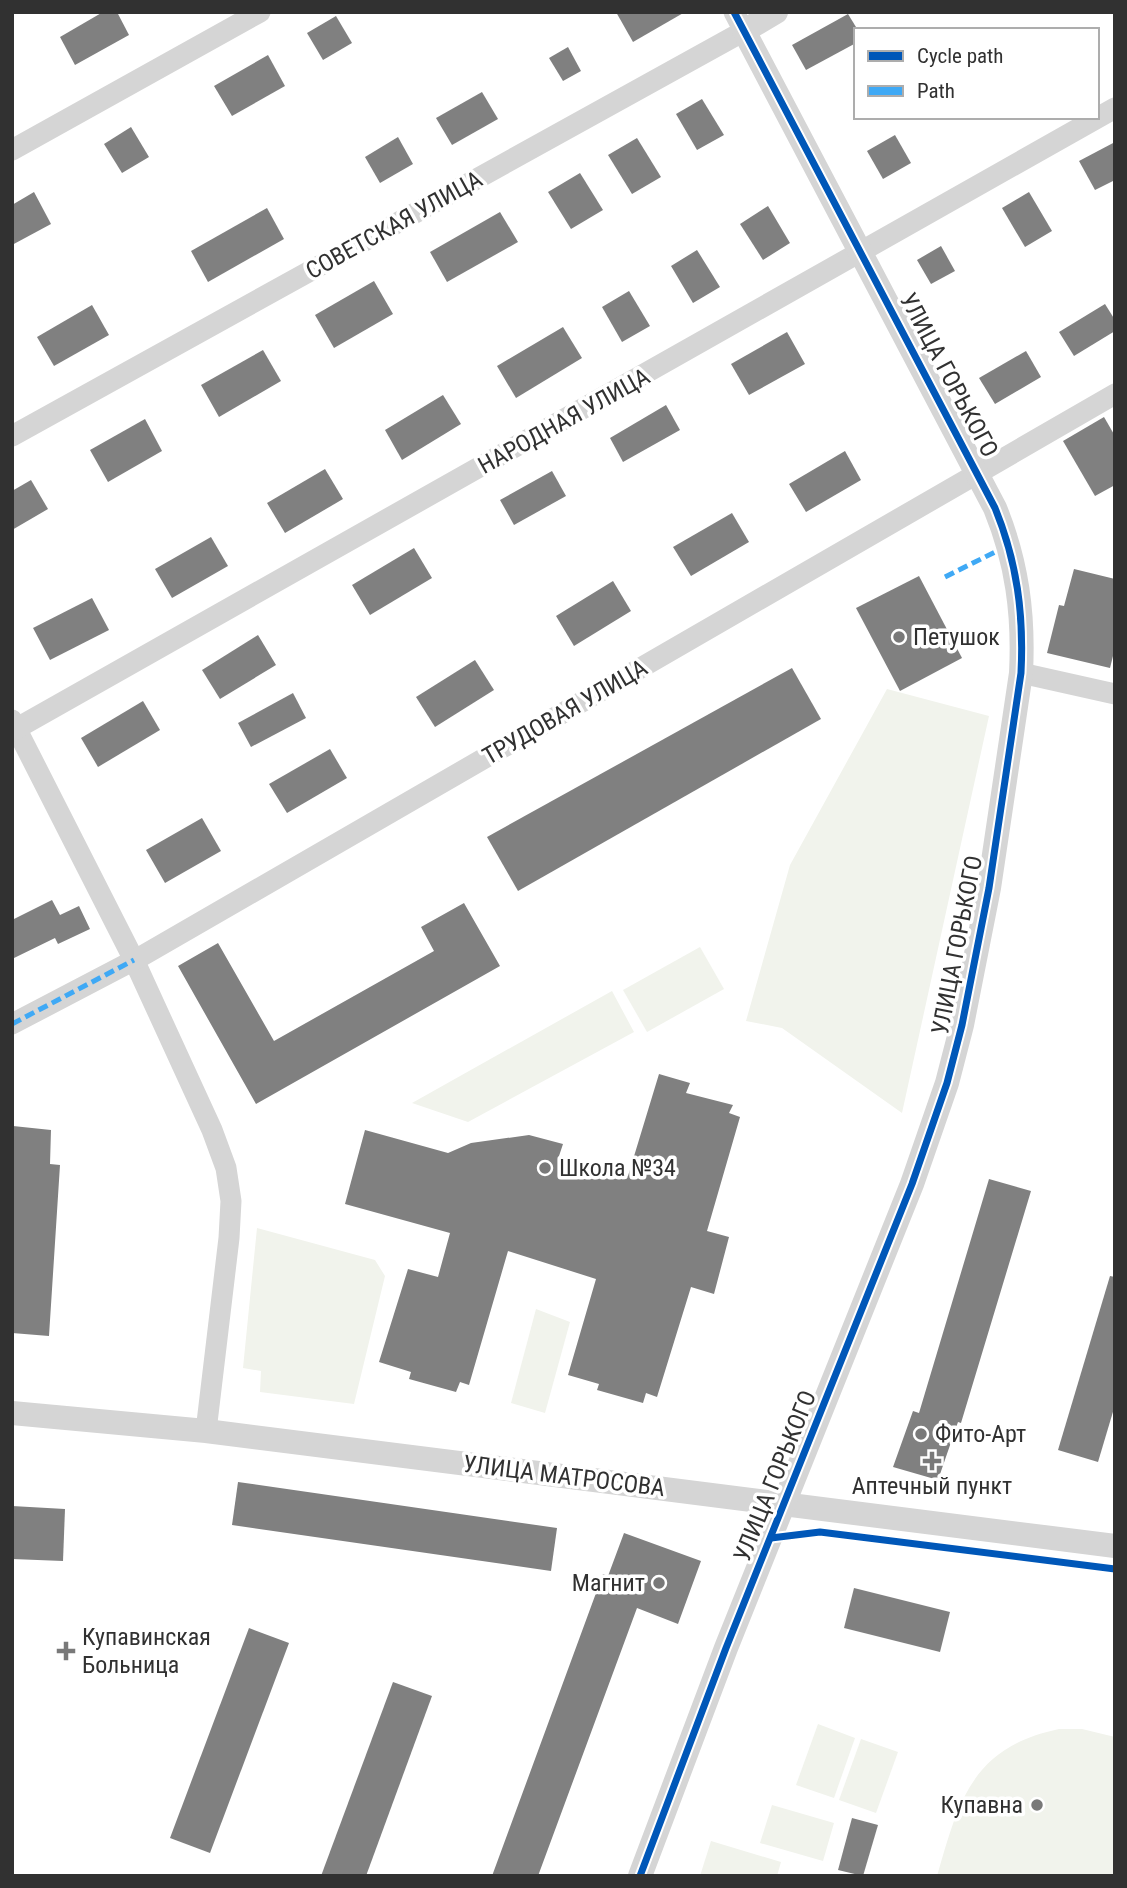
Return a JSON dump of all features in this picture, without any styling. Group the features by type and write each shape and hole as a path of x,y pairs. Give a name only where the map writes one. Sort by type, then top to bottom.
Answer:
{"street":[{"path":"12,150 260,12"},
{"name":"СОВЕТСКАЯ УЛИЦА","path":"12,436 739,22 776,12"},
{"name":"УЛИЦА ГОРЬКОГО","path":"640,1876 726,1648 912,1184 947,1083 962,1025 989,888 1021,673 1023,636 1016,569 1008,538 978,472 739,22"},
{"name":"НАРОДНАЯ УЛИЦА","path":"1099,117 1115,108"},
{"name":"НАРОДНАЯ УЛИЦА","path":"14,727 863,253 1096,119"},
{"name":"ТРУДОВАЯ УЛИЦА","path":"12,1024 134,960 1115,394"},
{"path":"1021,673 1115,694"},
{"path":"14,727 134,960 212,1130 226,1168 231,1201 229,1238 206,1431"},
{"name":"УЛИЦА МАТРОСОВА","path":"12,1413 206,1431 1115,1546"}],"shaded area":[{"path":"887,689 989,716 902,1113 782,1028 746,1021 790,865"},
{"path":"700,947 724,989 647,1032 623,990"},
{"path":"612,991 634,1032 468,1122 412,1103"},
{"path":"257,1228 375,1260 385,1276 354,1404 260,1392 261,1371 243,1368"},
{"path":"536,1309 570,1322 545,1413 511,1403"},
{"path":"818,1724 855,1738 834,1798 796,1785"},
{"name":"Купавна","path":"1059,1729 1082,1729 1115,1737 1115,1876 937,1876 963,1800 988,1763 1030,1737"},
{"path":"861,1739 898,1752 876,1813 839,1800"},
{"path":"772,1805 834,1823 823,1861 760,1843"},
{"path":"711,1841 781,1862 777,1876 700,1876"}],"building":[{"path":"103,12 117,12 129,35 75,65 60,37"},
{"path":"616,12 685,12 633,42"},
{"path":"848,14 856,27 854,44 806,70 792,45"},
{"path":"336,16 352,43 323,60 307,33"},
{"path":"568,47 581,71 563,81 549,58"},
{"path":"268,55 285,86 232,116 214,86"},
{"path":"482,92 498,119 452,145 436,118"},
{"path":"702,99 724,135 697,150 676,114"},
{"path":"131,127 149,157 122,173 104,144"},
{"path":"895,135 911,163 883,179 867,151"},
{"path":"398,137 413,164 380,183 365,157"},
{"path":"637,138 661,177 632,194 608,155"},
{"path":"1115,142 1115,180 1095,190 1079,161"},
{"path":"580,173 603,210 571,229 548,192"},
{"path":"34,192 51,224 12,245 12,205"},
{"path":"1029,192 1052,231 1025,247 1002,208"},
{"path":"768,206 790,243 763,260 740,224"},
{"path":"267,208 284,239 208,282 191,251"},
{"path":"500,212 518,242 447,282 430,252"},
{"path":"941,246 955,271 931,284 917,260"},
{"path":"697,250 720,287 693,303 671,266"},
{"path":"374,281 393,314 334,348 315,315"},
{"path":"629,291 650,326 622,342 602,307"},
{"path":"1105,304 1115,320 1115,331 1074,356 1059,332"},
{"path":"92,305 109,335 54,366 37,337"},
{"path":"563,327 582,358 516,398 497,366"},
{"path":"787,332 805,364 749,395 731,364"},
{"path":"263,350 281,381 219,417 201,385"},
{"path":"1026,351 1041,377 995,404 979,378"},
{"path":"443,395 461,424 402,460 385,430"},
{"path":"666,405 680,430 623,462 610,438"},
{"path":"1104,417 1115,436 1115,485 1095,496 1063,441"},
{"path":"145,419 162,451 108,482 90,450"},
{"path":"845,451 861,480 806,512 789,484"},
{"path":"325,469 343,499 285,533 267,503"},
{"path":"552,471 566,496 514,525 500,500"},
{"path":"31,480 48,509 12,530 12,491"},
{"path":"732,513 749,542 691,576 673,547"},
{"path":"211,537 228,566 172,598 155,569"},
{"path":"414,548 432,578 370,615 352,585"},
{"path":"1074,569 1115,579 1115,648 1110,668 1047,653 1059,605 1064,606"},
{"path":"919,576 962,658 900,691 856,608"},
{"path":"613,581 631,611 574,646 556,616"},
{"path":"92,598 109,630 50,660 33,628"},
{"path":"258,635 276,665 220,699 202,670"},
{"path":"475,660 494,690 435,727 416,697"},
{"path":"792,668 821,719 518,891 487,837"},
{"path":"293,693 306,718 251,747 238,723"},
{"path":"143,701 160,730 98,767 81,738"},
{"path":"330,749 347,778 287,813 269,784"},
{"path":"202,818 221,851 165,883 146,850"},
{"path":"52,900 60,915 79,906 90,929 58,944 55,938 12,959 12,920"},
{"path":"464,903 500,966 256,1104 178,966 218,943 274,1041 434,951 421,927"},
{"path":"659,1074 690,1083 686,1093 733,1105 729,1113 740,1117 707,1231 729,1237 714,1294 691,1287 657,1397 646,1393 643,1403 597,1390 599,1384 568,1375 596,1279 508,1251 469,1385 460,1382 456,1392 409,1379 411,1372 379,1362 408,1269 438,1277 450,1233 345,1204 365,1130 448,1153 471,1143 529,1135 563,1144 559,1156 628,1176"},
{"path":"13,1126 51,1130 50,1164 60,1165 49,1336 12,1333"},
{"path":"989,1179 1031,1191 961,1423 958,1422 938,1480 893,1467 913,1411 919,1413"},
{"path":"1110,1276 1115,1277 1115,1405 1098,1462 1058,1450"},
{"path":"238,1482 557,1528 551,1571 232,1525"},
{"path":"12,1506 65,1509 63,1561 12,1559"},
{"path":"624,1533 701,1561 678,1624 637,1608 538,1876 492,1876 603,1574 608,1576"},
{"path":"854,1588 950,1612 940,1652 844,1628"},
{"path":"249,1628 289,1643 210,1853 170,1838"},
{"path":"393,1682 432,1696 366,1876 321,1876"},
{"path":"852,1818 878,1825 863,1876 838,1870"}],"marked path":[{"path":"945,577 995,552"},
{"path":"12,1024 134,960"}],"cycle path":[{"path":"640,1876 726,1648 912,1184 947,1083 962,1025 989,888 1021,673 1020,609 1014,568 995,508 734,12"},
{"path":"771,1538 820,1532 1115,1569"}],"place":[{"name":"Петушок","path":"899,637"},
{"name":"Школа №34","path":"545,1168"},
{"name":"Фито-Арт","path":"921,1434"},
{"name":"Аптечный пункт","path":"932,1461"},
{"name":"Магнит","path":"659,1583"},
{"name":"Купавинская Больница","path":"66,1651"},
{"name":"Купавна","path":"1037,1805"}]}
